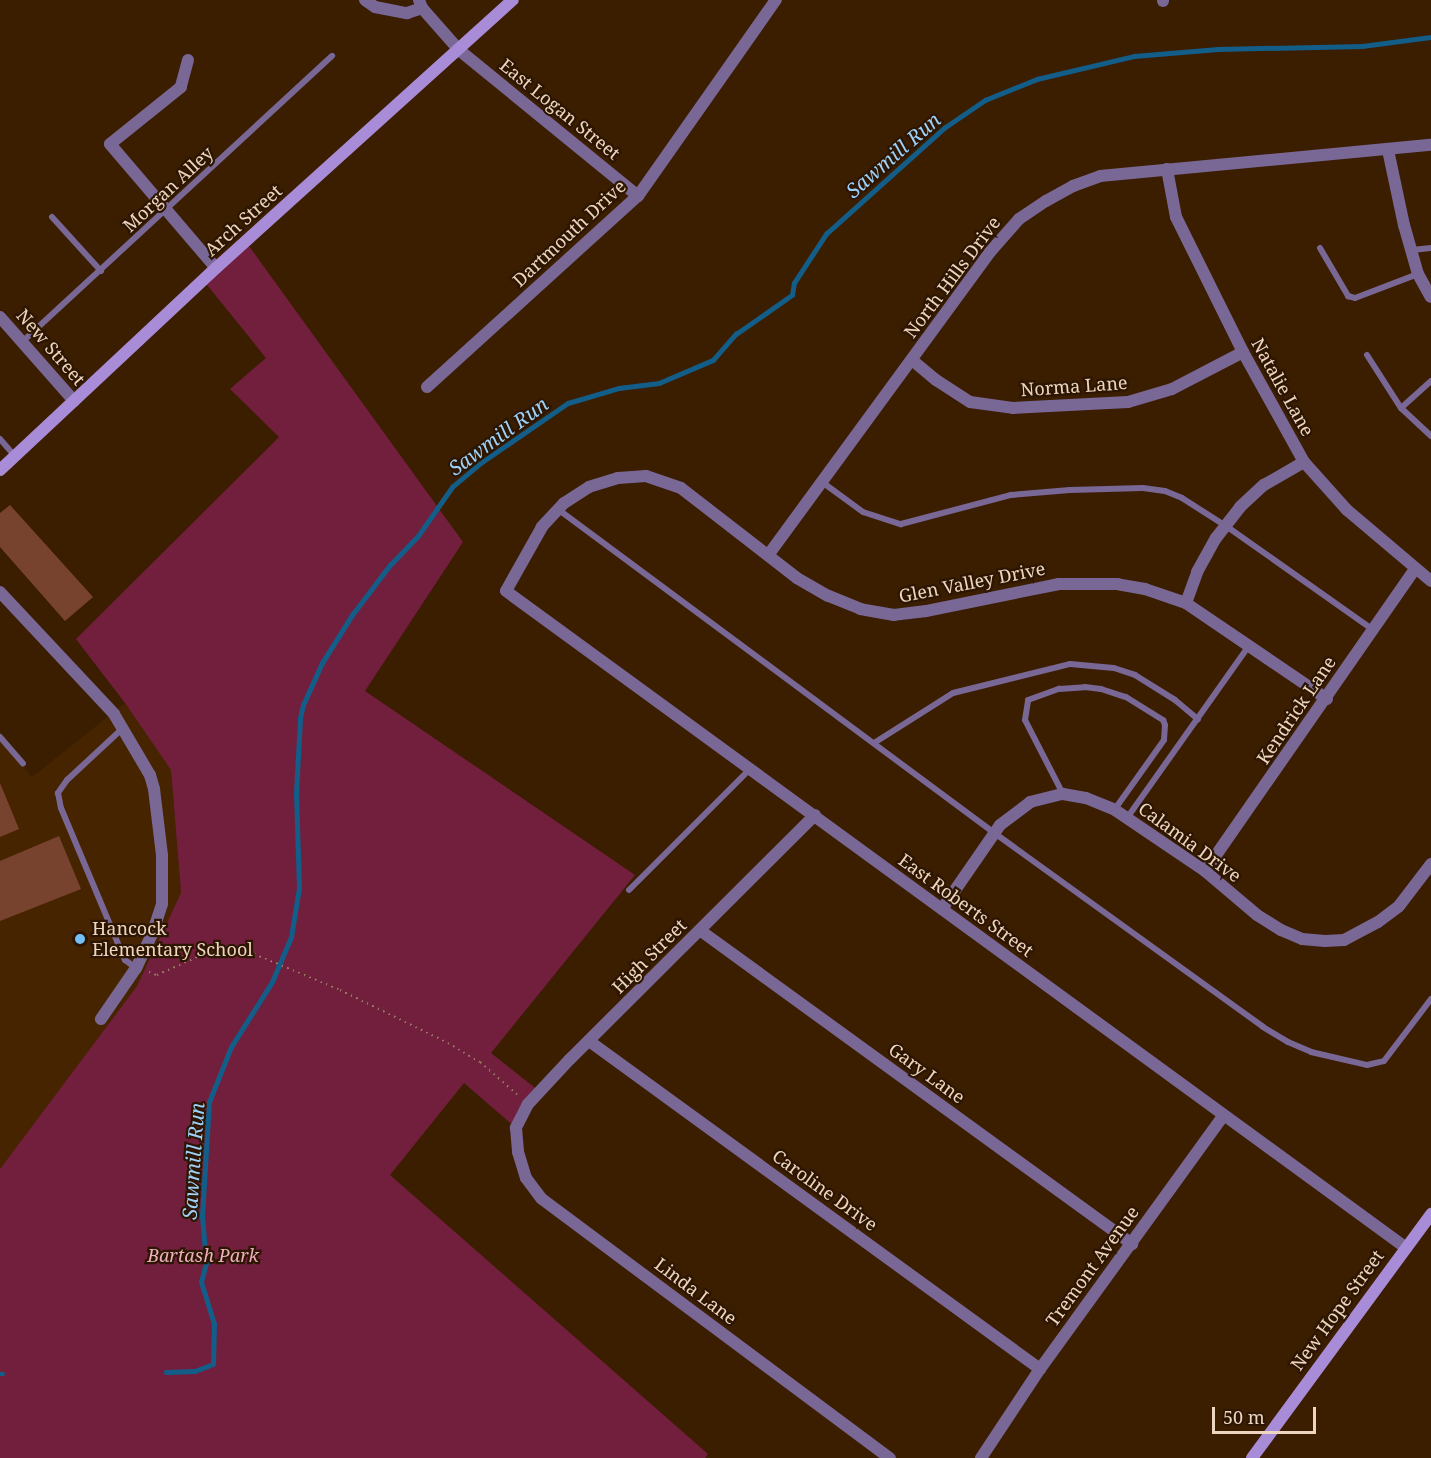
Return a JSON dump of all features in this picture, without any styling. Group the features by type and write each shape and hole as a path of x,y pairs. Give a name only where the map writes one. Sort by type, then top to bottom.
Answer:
{"street":[{"path":"365,0 375,7 407,14 421,4"},
{"name":"Arch Street","path":"0,470 216,268 513,0"},
{"name":"Dartmouth Drive","path":"427,387 638,196 776,0"},
{"name":"East Logan Street","path":"421,4 459,50 638,196"},
{"path":"188,60 181,87 110,144 216,268"},
{"name":"North Hills Drive","path":"769,554 990,252 1019,219 1073,186 1100,176 1431,145"},
{"path":"1388,150 1418,274 1431,297"},
{"name":"Natalie Lane","path":"1167,169 1176,217 1243,352 1304,462 1347,510 1431,581"},
{"name":"New Street","path":"0,316 74,401"},
{"name":"Norma Lane","path":"912,360 936,380 970,402 1013,408 1128,402 1172,389 1243,352"},
{"path":"1186,603 1197,572 1240,507 1264,485 1304,462"},
{"name":"Glen Valley Drive","path":"506,591 542,527 558,509 589,487 618,478 646,476 681,488 797,578 828,596 861,609 894,615 926,611 1059,584 1107,584 1145,589 1186,603 1327,699"},
{"name":"Kendrick Lane","path":"1205,871 1327,699 1415,568"},
{"name":"East Roberts Street","path":"506,591 1405,1247"},
{"path":"0,592 114,714 150,775 154,789 162,855 162,904 152,934 136,968 101,1019"},
{"name":"Calamia Drive","path":"942,909 993,832 1013,812 1030,802 1063,794 1086,798 1115,810 1205,871 1249,909 1281,930 1302,939 1344,940 1378,922 1399,906 1431,864"},
{"name":"High Street","path":"516,1128 528,1104 815,815"},
{"name":"Gary Lane","path":"701,930 1132,1244"},
{"name":"Caroline Drive","path":"589,1041 1040,1369"},
{"name":"Tremont Avenue","path":"981,1458 1040,1369 1223,1116"},
{"name":"Linda Lane","path":"516,1128 518,1152 526,1178 542,1199 890,1458"},
{"name":"New Hope Street","path":"1252,1458 1431,1214"}],"lane":[{"name":"Morgan Alley","path":"22,342 166,212 332,56"},
{"path":"52,217 101,271"},
{"path":"1320,248 1348,296 1355,298 1418,274"},
{"path":"1411,250 1431,248"},
{"path":"1367,355 1401,408 1431,436"},
{"path":"1401,408 1431,381"},
{"path":"0,439 15,456"},
{"path":"822,482 863,512 901,524 1011,495 1143,488 1165,490 1226,526 1372,629"},
{"path":"558,509 993,832 1263,1027 1311,1052 1367,1065 1384,1061 1431,999"},
{"path":"1127,818 1249,646"},
{"path":"873,743 953,693 1070,664 1114,668 1135,675 1175,700 1198,719"},
{"path":"1063,794 1025,720 1028,700 1059,689 1085,687 1101,689 1126,697 1163,720 1165,725 1164,740 1115,810"},
{"path":"123,728 67,780 58,793 61,808 124,960 136,968"},
{"path":"0,737 23,763"},
{"path":"629,890 751,769"}],"path":[{"path":"136,968 157,975 213,950 235,949 268,960 360,999 448,1043 480,1062 528,1104"}],"shaded area":[{"name":"Hancock Elementary School","path":"125,703 171,770 181,893 137,986 0,1169 0,740 32,777"}],"green space":[{"name":"Bartash Park","path":"246,242 463,542 365,691 635,875 491,1053 539,1091 516,1128 464,1083 390,1175 708,1454 705,1458 0,1458 0,1169 137,986 181,893 171,770 125,703 76,639 279,437 230,389 266,358 203,280"}],"building":[{"path":"10,505 93,597 65,621 0,547 0,513"},
{"path":"0,783 19,829 0,837"},
{"path":"59,836 81,889 0,921 0,861"}],"waterway":[{"name":"Sawmill Run","path":"166,1372 195,1371 213,1364 214,1324 201,1282 206,1263 202,1216 209,1102 231,1047 272,982 291,937 299,888 296,793 300,718 303,705 322,663 352,615 390,565 418,536 452,487 482,462 568,403 619,388 659,383 713,360 736,334 792,295 794,283 826,234 944,128 985,100 1037,79 1134,56 1218,49 1362,46 1431,37"}],"place":[{"name":"Hancock Elementary School","path":"80,939"}]}
